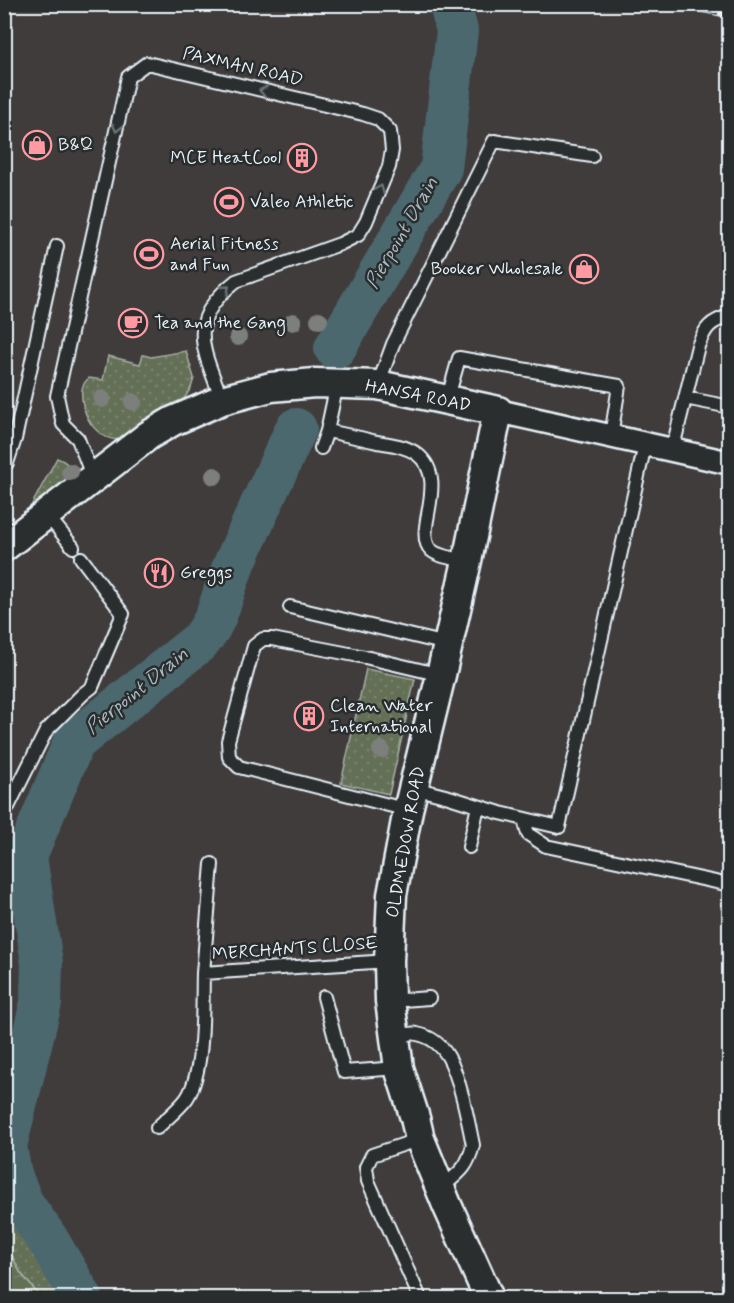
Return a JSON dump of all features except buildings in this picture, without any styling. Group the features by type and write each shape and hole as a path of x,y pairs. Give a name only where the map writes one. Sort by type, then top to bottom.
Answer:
{"street":[{"name":"HANSA ROAD","path":"4,547 157,430 222,400 272,387 338,383 378,385 729,463"},
{"name":"OLDMEDOW ROAD","path":"489,1299 420,1139 399,1068 390,1001 388,961 392,895 411,799 467,561 498,411"}],"lane":[{"name":"PAXMAN ROAD","path":"93,478 78,439 63,424 57,396 128,77 147,63 363,114 378,119 390,131 392,150 389,167 358,236 236,281 222,291 212,304 204,318 202,335 205,355 222,400"},
{"path":"378,385 393,344 494,141 592,156"},
{"path":"4,466 15,440 57,246"},
{"path":"672,451 703,332 713,323 729,316"},
{"path":"447,401 459,358 619,386 611,436"},
{"path":"321,448 338,383"},
{"path":"685,398 729,407"},
{"path":"327,431 404,447 417,454 426,465 431,477 426,528 429,548 436,554 467,561"},
{"path":"441,675 365,657 262,639 254,646 228,741 229,757 239,767 335,790 478,806 559,827 645,445"},
{"path":"47,515 73,547"},
{"path":"4,816 46,731 92,687 123,614 81,558"},
{"path":"290,607 447,644"},
{"path":"469,847 478,806"},
{"path":"524,819 528,834 546,846 729,885"},
{"name":"MERCHANTS CLOSE","path":"157,1128 186,1099 194,1084 199,1064 203,973 212,864"},
{"name":"MERCHANTS CLOSE","path":"203,973 388,961"},
{"path":"324,997 344,1072 399,1068"},
{"path":"390,1001 429,998"},
{"path":"394,1037 416,1033 429,1038 440,1046 455,1069 473,1145 464,1169 440,1189"},
{"path":"420,1139 372,1155 366,1167 368,1181 420,1299"}],"green space":[{"path":"186,351 194,378 184,399 117,440 104,436 94,428 85,411 82,390 89,378 103,380 108,356 140,364 143,355 151,357"},
{"path":"57,458 69,466 74,480 32,511 30,508"},
{"path":"366,669 415,679 389,794 341,783"},
{"path":"4,1122 12,1123 6,1146 11,1175 23,1204 48,1240 82,1298 41,1298 20,1272 5,1242"},
{"path":"5,1242 20,1272 41,1298 5,1298"}],"waterway":[{"name":"Pierpoint Drain","path":"335,348 441,168 457,31 450,4"},
{"name":"Pierpoint Drain","path":"82,1298 48,1240 23,1204 11,1175 6,1146 41,1003 42,963 26,856 74,742 206,634 216,616 229,577 296,429"},
{"name":"Pierpoint Drain","path":"4,1122 12,1123"}],"railway":[{"path":"677,4 730,15"}],"place":[{"name":"B&Q","path":"37,145"},
{"name":"MCE HeatCool","path":"302,158"},
{"name":"Valeo Athletic","path":"229,202"},
{"name":"Aerial Fitness and Fun","path":"149,254"},
{"name":"Booker Wholesale","path":"584,269"},
{"name":"Tea and the Gang","path":"133,323"},
{"name":"Greggs","path":"159,573"},
{"name":"Clean Water International","path":"309,716"}]}
